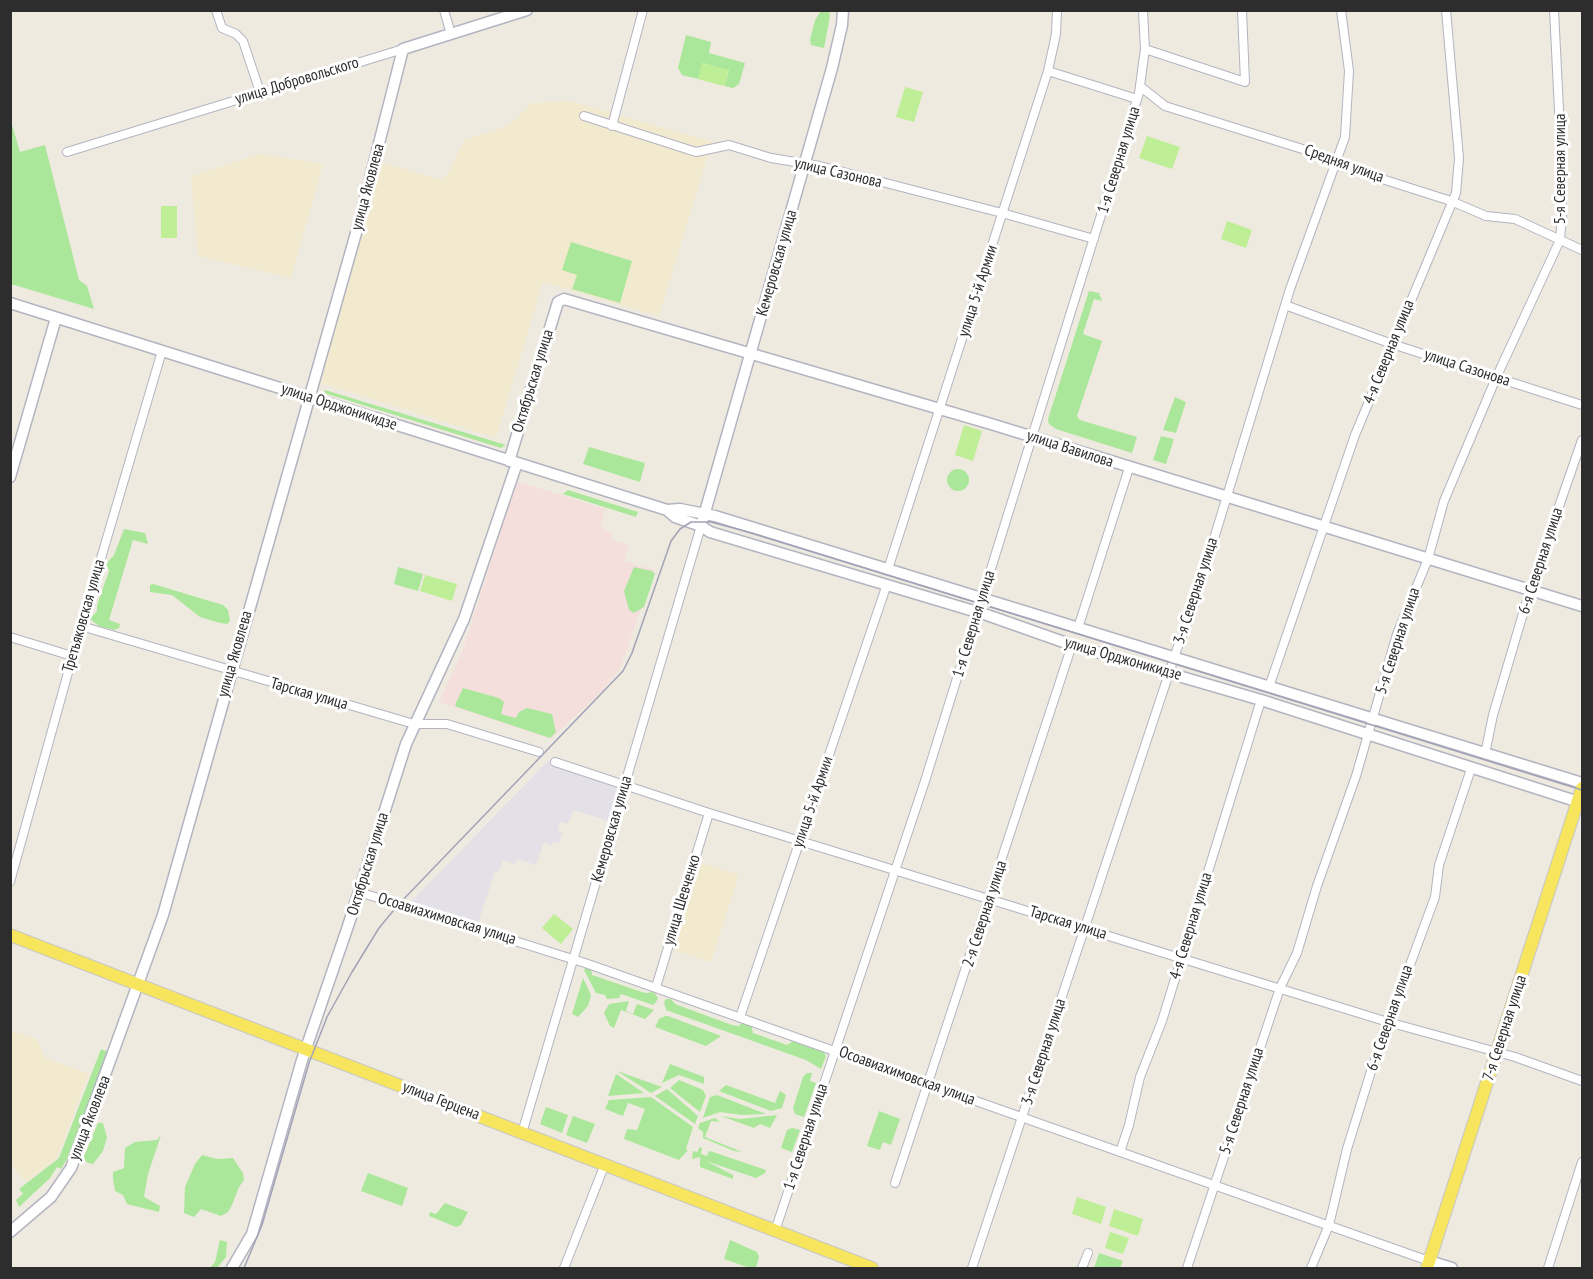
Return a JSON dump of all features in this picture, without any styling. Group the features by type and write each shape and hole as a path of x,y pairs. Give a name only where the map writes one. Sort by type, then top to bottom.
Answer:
{"main road":[{"name":"7-я Северная улица","path":"1428,1265 1580,802 1582,788"},
{"name":"улица Герцена","path":"10,935 872,1269"}],"street":[{"path":"216,10 222,28 236,34 243,41 260,92"},
{"path":"444,10 451,34"},
{"name":"улица Добровольского","path":"67,152 527,10"},
{"path":"612,126 643,10"},
{"name":"Кемеровская улица","path":"522,1133 752,356 841,32 843,10"},
{"name":"улица 5-й Армии","path":"888,569 1048,70 1056,34 1057,10"},
{"name":"1-я Северная улица","path":"775,1231 977,612 1141,87 1145,49 1143,10"},
{"path":"1145,49 1245,82 1242,10"},
{"name":"3-я Северная улица","path":"972,1269 1174,658 1192,611 1285,305 1345,137 1349,71 1341,10"},
{"name":"4-я Северная улица","path":"1269,687 1292,626 1322,527 1392,344 1450,201 1456,193 1459,158 1446,10"},
{"name":"5-я Северная улица","path":"1187,1269 1280,988 1297,953 1374,719 1400,625 1428,559 1444,501 1496,378 1560,240 1560,134 1554,10"},
{"name":"улица Яковлева","path":"10,1232 51,1197 71,1168 139,985 168,896 230,670 358,226 403,49"},
{"path":"1048,70 1137,99"},
{"name":"Средняя улица","path":"1141,87 1152,99 1165,106 1328,157 1335,164 1450,201 1486,216 1515,219 1582,250"},
{"name":"улица Сазонова","path":"584,116 696,152 729,145 771,158 805,163 1002,213 1094,239"},
{"name":"улица Вавилова","path":"558,302 564,299 752,356 940,409 1582,606"},
{"name":"Октябрьская улица","path":"232,1269 252,1234 306,1049 414,724 464,619 513,462 558,302"},
{"name":"улица Орджоникидзе","path":"10,303 667,510 678,518 701,526 710,532 977,612 1072,645 1261,700 1580,802"},
{"name":"улица Сазонова","path":"1285,305 1392,344 1582,405"},
{"path":"10,477 56,318"},
{"name":"Третьяковская улица","path":"10,882 72,656 162,351"},
{"name":"6-я Северная улица","path":"1485,754 1493,715 1530,590 1582,440"},
{"path":"1078,628 1129,468"},
{"name":"улица Орджоникидзе","path":"667,510 677,509 705,514 1582,783"},
{"name":"улица 5-й Армии","path":"740,1017 886,586"},
{"name":"Тарская улица","path":"81,626 414,724 447,724 539,752"},
{"path":"10,637 72,656"},
{"name":"2-я Северная улица","path":"895,1183 991,898 1072,645"},
{"name":"4-я Северная улица","path":"1120,1152 1140,1077 1162,1021 1261,700"},
{"name":"Тарская улица","path":"555,762 709,813 895,868 1388,1022 1497,1052 1582,1081"},
{"name":"6-я Северная улица","path":"1311,1269 1329,1225 1347,1149 1388,1022 1435,897 1439,865 1471,769"},
{"name":"улица Шевченко","path":"656,987 709,813"},
{"name":"Осоавиахимовская улица","path":"359,892 575,959 1214,1187 1329,1225 1428,1265 1452,1269"},
{"path":"1548,1269 1582,1162"},
{"path":"564,1269 605,1164"},
{"path":"1082,1269 1088,1253"}],"shaded area":[{"path":"571,101 712,142 659,316 543,282 496,438 318,382 378,161 441,180 448,174 464,140 508,126 531,103"},
{"path":"260,154 323,164 291,278 198,256 191,176"},
{"path":"517,481 605,509 600,525 612,534 611,540 629,545 624,561 654,570 621,667 603,690 551,739 439,702 462,652"},
{"path":"548,761 621,784 610,821 573,810 568,824 560,822 557,831 563,833 559,843 553,841 551,845 544,842 536,865 518,859 515,864 503,860 498,872 495,871 478,923 411,902"},
{"path":"702,863 739,875 711,962 670,949 692,877 697,878"},
{"path":"11,1031 37,1039 44,1057 89,1074 57,1158 26,1182 11,1165"}],"green space":[{"path":"821,11 829,11 830,16 824,48 811,45 810,40 815,20"},
{"path":"686,35 711,42 709,53 745,63 739,84 733,88 724,86 729,71 703,63 698,79 682,75 678,68"},
{"path":"702,63 729,70 724,86 698,79"},
{"path":"905,87 923,92 914,122 896,117"},
{"path":"11,121 20,152 45,145 79,280 87,286 94,309 11,284"},
{"path":"1147,136 1180,147 1172,169 1139,158"},
{"path":"161,206 177,206 177,238 161,238"},
{"path":"1227,221 1252,230 1246,248 1221,239"},
{"path":"571,242 632,261 620,303 572,289 577,275 562,270"},
{"path":"1089,291 1099,293 1102,301 1094,299 1083,334 1102,341 1077,416 1080,420 1137,437 1132,453 1056,429 1049,424 1048,419"},
{"path":"325,390 506,445 501,448 324,393"},
{"path":"1175,397 1186,402 1176,433 1163,430"},
{"path":"964,425 982,431 973,461 955,455"},
{"path":"1161,436 1174,439 1166,464 1153,460"},
{"path":"589,447 645,463 640,482 583,464"},
{"path":"958,469 966,472 969,480 966,488 958,491 950,488 947,480 950,472"},
{"path":"568,490 638,512 636,517 563,494"},
{"path":"124,529 145,533 148,544 133,540 109,620 120,624 119,628 114,630 99,626 90,619 97,611 109,571 106,564 114,555"},
{"path":"398,567 423,574 418,591 394,584"},
{"path":"634,567 652,571 655,574 644,607 634,613 629,610 624,591"},
{"path":"425,575 457,584 452,601 420,591"},
{"path":"150,585 223,605 228,610 230,621 227,624 200,617 172,595 150,592"},
{"path":"463,688 499,698 504,702 501,714 516,718 519,712 527,708 552,714 556,732 550,738 457,707 455,705"},
{"path":"554,914 573,929 561,944 542,928"},
{"path":"586,966 591,968 592,975 645,993 654,992 658,998 653,1005 621,994 619,998 607,999 605,995 596,993 584,970"},
{"path":"583,978 591,995 588,1006 578,1017 572,1014"},
{"path":"666,999 671,999 675,1004 732,1025 739,1026 743,1022 751,1024 753,1033 787,1045 796,1039 822,1050 826,1056 821,1069 806,1060 666,1010 664,1002"},
{"path":"629,1001 626,1011 633,1014 637,1004 654,1010 645,1019 621,1010 614,1028 610,1026 604,1013 609,1004"},
{"path":"665,1016 721,1036 706,1046 655,1027 659,1019"},
{"path":"101,1049 108,1052 67,1159 61,1169 57,1167 50,1178 19,1207 16,1200 23,1194 19,1189 59,1158"},
{"path":"670,1064 704,1077 704,1084 679,1075 662,1083"},
{"path":"617,1071 662,1087 651,1093"},
{"path":"807,1073 812,1073 810,1081 816,1083 804,1117 795,1114 793,1108 803,1077"},
{"path":"616,1074 644,1093 608,1096"},
{"path":"679,1080 703,1090 706,1096 700,1112 670,1088"},
{"path":"726,1085 775,1103 780,1091 786,1095 782,1108 771,1111 719,1091"},
{"path":"667,1089 698,1116 695,1124 655,1096"},
{"path":"717,1095 766,1114 742,1115 720,1112 703,1118 710,1097"},
{"path":"651,1097 693,1127 686,1149 688,1150 679,1160 624,1139 627,1129 637,1130 645,1109 628,1103 623,1116 605,1109 609,1100"},
{"path":"546,1107 568,1115 562,1133 540,1124"},
{"path":"879,1111 900,1119 891,1145 883,1142 880,1150 867,1146"},
{"path":"777,1115 770,1128 760,1124 754,1128 721,1116 740,1119"},
{"path":"573,1116 595,1124 587,1143 566,1135"},
{"path":"715,1118 720,1122 711,1121 705,1137 742,1152 703,1138 703,1132 698,1128 700,1123"},
{"path":"98,1123 103,1123 107,1137 103,1151 93,1164 83,1159"},
{"path":"792,1128 800,1130 792,1152 781,1148 787,1130"},
{"path":"161,1135 148,1174 144,1197 160,1206 159,1212 127,1204 123,1195 115,1191 113,1172 124,1168 125,1148 135,1142 157,1140"},
{"path":"700,1147 702,1148 701,1154 707,1156 709,1151 713,1152 766,1170 765,1173 756,1178 706,1161 733,1175 733,1179 700,1167 700,1157 692,1159 693,1151 697,1152"},
{"path":"202,1155 217,1159 233,1158 243,1173 244,1180 232,1205 228,1212 221,1216 201,1209 194,1217 184,1213 185,1187 195,1164"},
{"path":"368,1173 408,1188 402,1206 361,1191"},
{"path":"1077,1197 1106,1207 1101,1224 1072,1214"},
{"path":"445,1203 468,1212 461,1225 456,1227 429,1216 430,1212 436,1214"},
{"path":"1114,1209 1143,1219 1138,1236 1109,1226"},
{"path":"1110,1232 1129,1238 1123,1254 1105,1248"},
{"path":"220,1240 227,1242 226,1257 217,1268 210,1268 215,1262"},
{"path":"730,1240 757,1252 759,1257 756,1268 724,1259"},
{"path":"1099,1253 1123,1261 1120,1268 1094,1268"}],"tram line":[{"path":"244,1268 262,1225 309,1063 327,1017 352,972 379,928 398,905 623,671 632,653 671,541 680,529 691,522 711,522 752,533 1582,790"}]}
